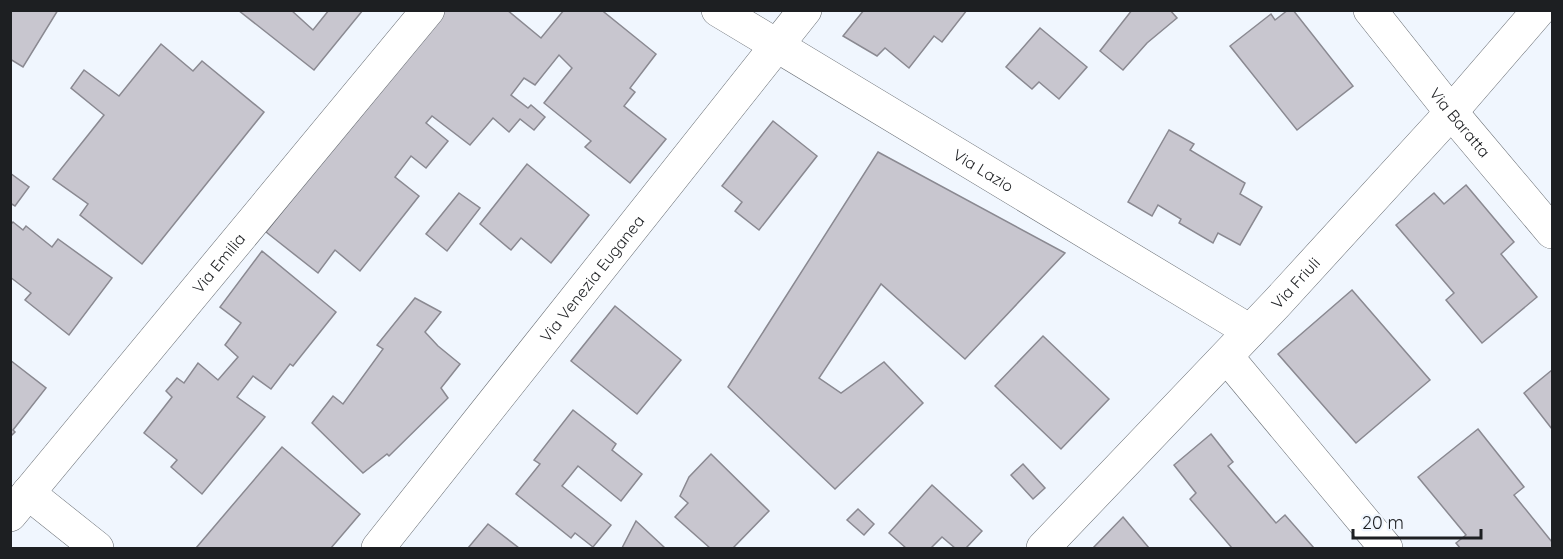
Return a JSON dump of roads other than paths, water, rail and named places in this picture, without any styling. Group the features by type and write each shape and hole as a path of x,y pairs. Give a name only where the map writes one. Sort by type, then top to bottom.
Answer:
{"street":[{"name":"Via Emilia","path":"19,504 428,10"},
{"name":"Via Lazio","path":"718,10 1250,331"},
{"name":"Via Venezia Euganea","path":"378,549 805,10"},
{"name":"Via Baratta","path":"1370,10 1451,112 1552,232"},
{"name":"Via Friuli","path":"1043,549 1227,357 1451,112 1539,10"},
{"path":"1227,357 1386,549"},
{"path":"19,504 98,549"}]}
